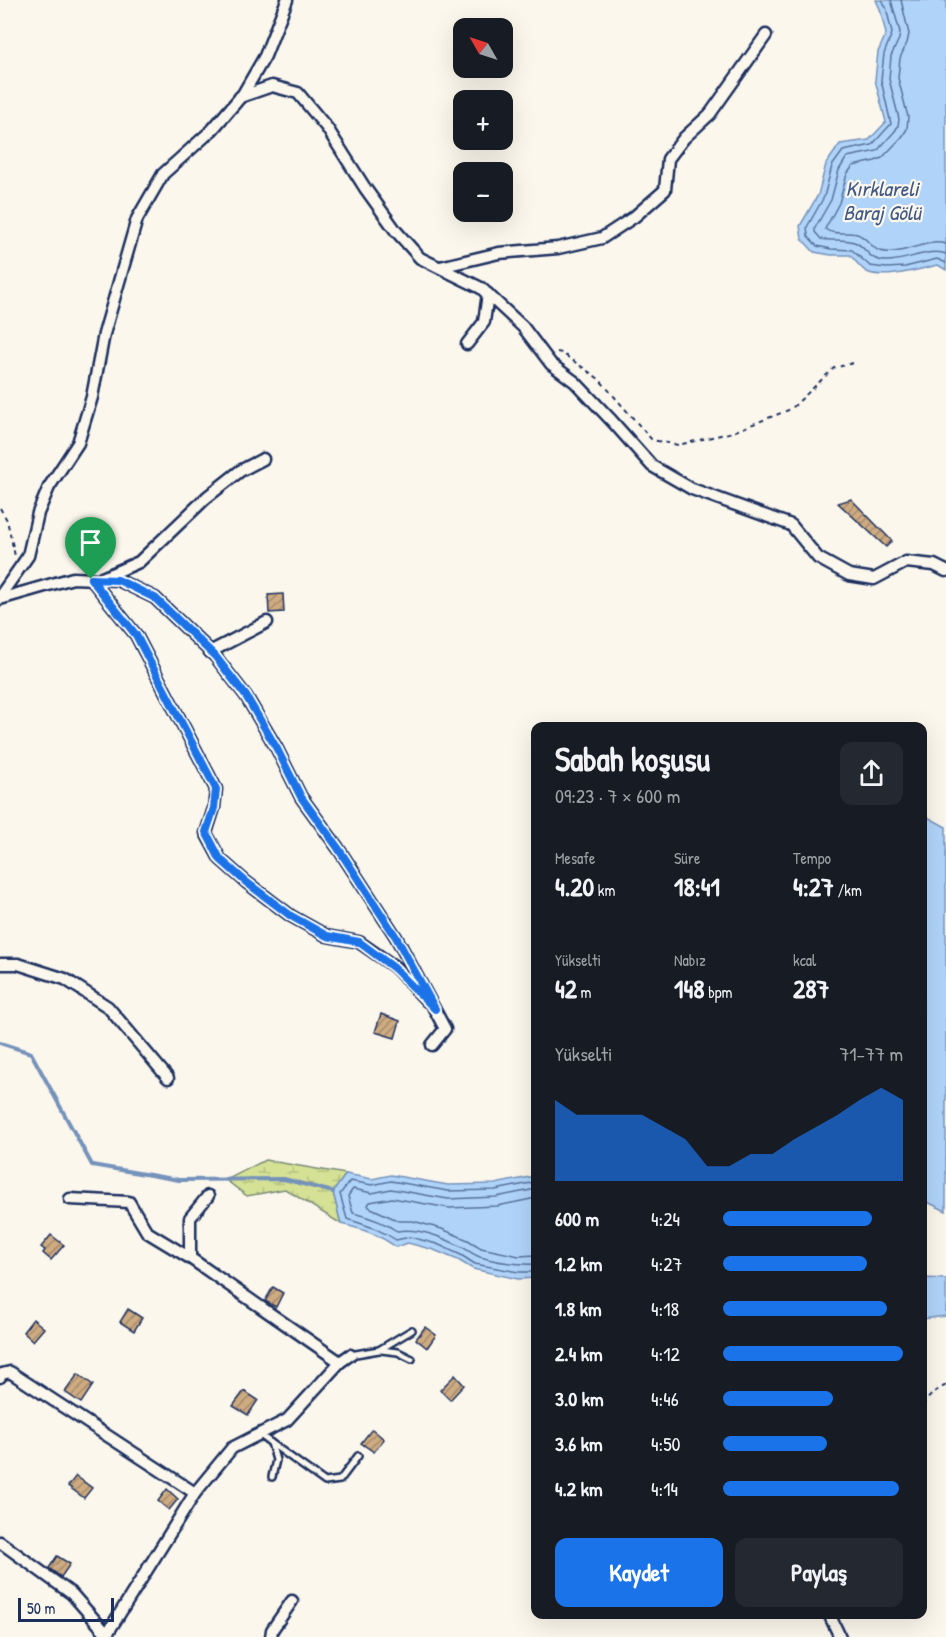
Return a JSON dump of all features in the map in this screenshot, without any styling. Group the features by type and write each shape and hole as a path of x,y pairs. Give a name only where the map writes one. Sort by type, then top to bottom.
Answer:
{"street":[{"path":"0,598 27,556 38,513 49,487 78,443 92,397 104,334 136,219 163,174 212,130 240,97 265,56 287,0"},
{"path":"440,267 499,253 558,248 602,238 634,217 665,190 668,159 684,138 710,114 766,35"},
{"path":"240,97 272,86 298,93 327,128 396,231 420,258 481,288 488,294 523,327 551,364 575,382 652,466 692,489 791,525 818,558 849,575 874,579 906,562 933,565 946,571"},
{"path":"467,344 484,322 488,294"},
{"path":"95,579 139,562 207,496 240,471 262,459"},
{"path":"0,598 73,578 118,580 155,598 210,652 246,696 277,749 301,797 338,848 396,937 445,1029 432,1045"},
{"path":"95,579 136,635 216,789 214,808 206,832 220,859 291,916 327,936 359,942 394,968 435,1009"},
{"path":"210,652 267,622"},
{"path":"0,964 18,964 65,979 108,1007 168,1078"},
{"path":"190,1258 190,1218 208,1196"},
{"path":"70,1199 129,1202 147,1232 190,1258 340,1362"},
{"path":"0,1542 72,1594 107,1636 195,1493 232,1448 287,1420 340,1362 350,1355"},
{"path":"0,1377 10,1372 195,1493"},
{"path":"271,1637 272,1630 292,1601"},
{"path":"832,1619 840,1637"}],"lane":[{"path":"379,1350 412,1330"},
{"path":"350,1355 379,1350 398,1352 412,1359"},
{"path":"258,1434 325,1482 340,1480 358,1456"},
{"path":"271,1443 276,1460 272,1477"}],"path":[{"path":"537,345 562,353 599,379 651,440 678,445 733,432 791,409 834,368 853,363"},
{"path":"0,508 8,520 18,570"},
{"path":"927,1400 946,1385"}],"green space":[{"path":"265,1160 346,1174 333,1192 341,1224 285,1189 247,1196 226,1180"}],"water":[{"name":"Kırklareli Baraj Gölü","path":"876,0 946,0 946,270 938,265 902,273 874,274 865,271 850,255 814,252 802,239 800,226 818,195 826,164 840,144 869,140 886,122 875,80 878,52 886,34"},
{"path":"927,817 946,827 946,1211 927,1202"},
{"path":"346,1174 372,1179 391,1175 448,1185 495,1184 531,1177 531,1278 518,1279 473,1269 434,1250 408,1243 396,1247 370,1232 341,1224 333,1192"},
{"path":"927,1278 946,1279 946,1316 927,1318"}],"building":[{"path":"851,499 892,541 886,547 838,503"},
{"path":"283,594 284,612 269,613 268,595"},
{"path":"381,1014 400,1021 395,1038 375,1032"},
{"path":"51,1235 64,1245 51,1260 43,1253 45,1250 41,1247"},
{"path":"273,1287 283,1293 276,1307 265,1301"},
{"path":"128,1309 142,1318 134,1331 120,1322"},
{"path":"33,1319 44,1328 33,1341 23,1332"},
{"path":"425,1327 436,1335 427,1348 416,1339"},
{"path":"78,1374 93,1385 81,1403 65,1392"},
{"path":"455,1375 464,1385 450,1400 440,1390"},
{"path":"244,1391 258,1400 248,1415 233,1406"},
{"path":"372,1429 384,1439 374,1452 361,1443"},
{"path":"76,1476 92,1488 84,1498 68,1486"},
{"path":"167,1489 178,1499 169,1510 158,1501"},
{"path":"57,1556 70,1564 61,1577 49,1568"}],"waterway":[{"path":"0,1043 31,1053 92,1165 179,1180 284,1179 333,1192"}],"route":[{"path":"91,579 118,580 155,598 215,656 246,696 277,749 301,797 372,899 396,937 435,1009 394,968 359,942 327,936 291,916 220,859 206,832 214,808 216,789 136,635 91,579"}]}
